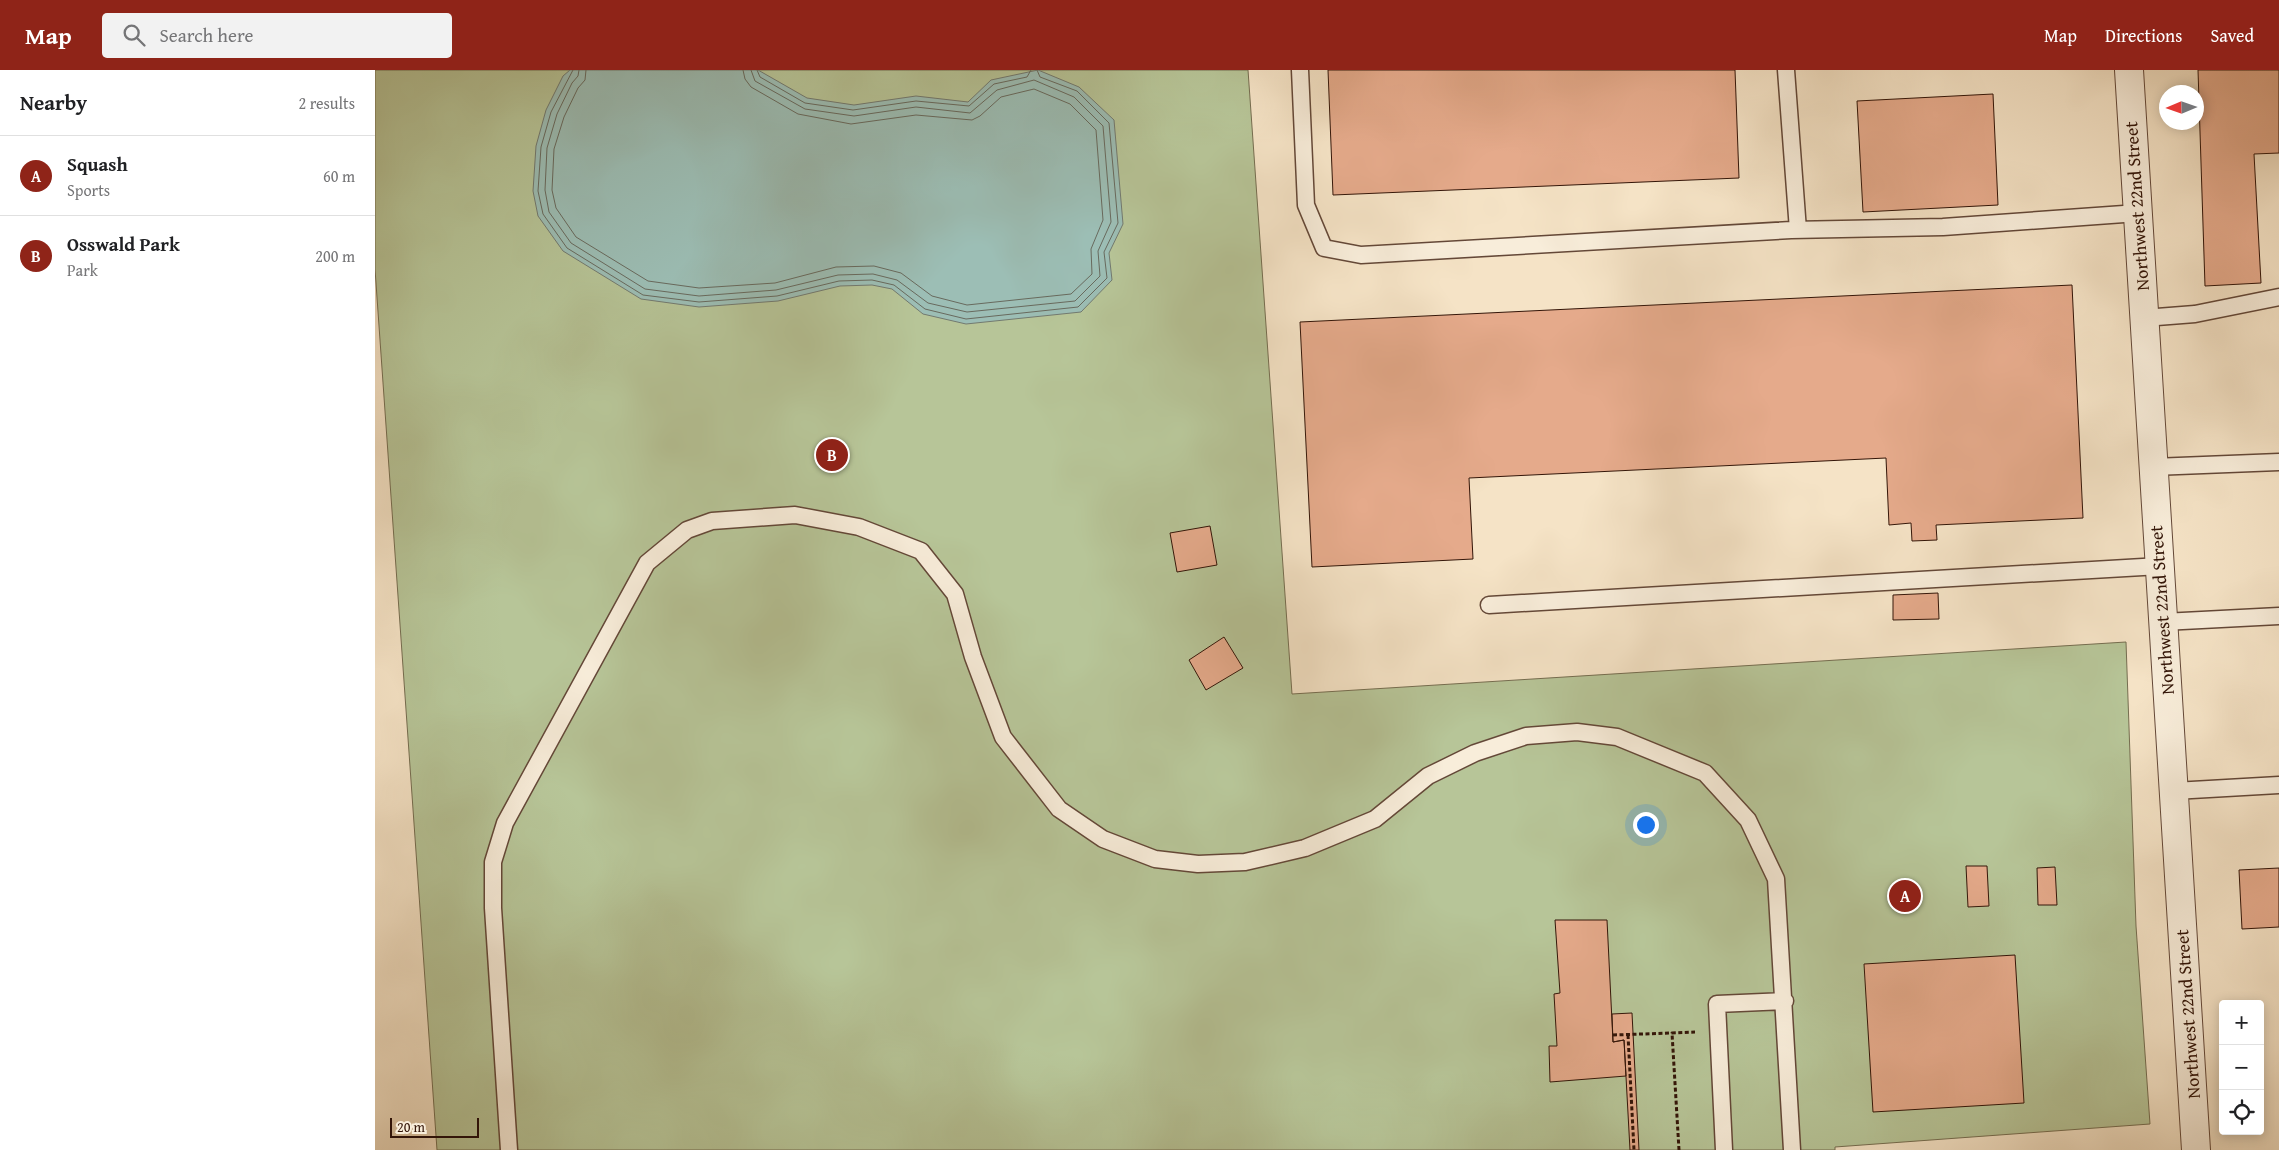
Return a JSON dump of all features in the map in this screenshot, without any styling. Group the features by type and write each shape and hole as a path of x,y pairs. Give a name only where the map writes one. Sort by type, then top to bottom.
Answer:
{"street":[{"name":"Northwest 22nd Street","path":"2129,70 2196,1150"}],"lane":[{"path":"1300,70 1306,205 1324,248 1361,255 1798,230 1943,227 2137,213"},
{"path":"1786,70 1798,230"},
{"path":"2144,318 2195,314 2279,296"},
{"path":"2153,466 2279,462"},
{"path":"509,1150 493,908 493,862 505,823 647,563 687,530 712,521 795,515 859,526 921,551 955,594 973,657 1003,737 1059,809 1103,839 1155,858 1198,864 1245,862 1305,848 1375,819 1428,776 1475,753 1526,736 1577,732 1617,737 1705,773 1748,820 1777,879 1792,1150"},
{"path":"1489,605 2160,566"},
{"path":"2163,622 2279,616"},
{"path":"2174,791 2279,785"},
{"path":"1724,1150 1717,1004 1785,1000"}],"path":[{"path":"1613,1035 1718,1032"},
{"path":"1672,1033 1679,1150"},
{"path":"1628,1035 1634,1150"}],"green space":[{"path":"375,70 1248,70 1292,694 2126,642 2136,926 2150,1124 1835,1147 1835,1150 437,1150 375,269"}],"water":[{"path":"570,70 758,70 807,98 854,105 916,96 968,102 991,80 1038,70 1079,87 1114,120 1123,224 1109,253 1112,280 1081,312 966,324 923,314 892,289 872,285 840,286 778,301 699,307 641,299 563,251 538,216 533,191 536,146 546,110 563,76"}],"building":[{"path":"1328,70 1735,70 1739,178 1333,195"},
{"path":"2198,70 2279,70 2279,153 2254,154 2261,283 2205,286 2200,130 2204,130 2204,85 2198,85"},
{"path":"1993,94 1998,205 1863,212 1857,101"},
{"path":"2072,285 2083,518 1936,525 1937,540 1912,541 1911,523 1889,525 1886,458 1469,478 1473,559 1312,567 1300,322"},
{"path":"1210,526 1217,565 1177,572 1170,533"},
{"path":"1938,593 1939,619 1893,620 1893,595"},
{"path":"1224,637 1243,668 1206,690 1189,660"},
{"path":"1966,866 1987,866 1989,906 1968,907"},
{"path":"2055,867 2057,905 2038,905 2037,868"},
{"path":"2279,868 2279,927 2242,929 2239,870"},
{"path":"1555,920 1607,920 1613,1042 1624,1040 1626,1076 1550,1082 1549,1046 1557,1046 1554,994 1560,993"},
{"path":"2015,955 2024,1103 1873,1112 1864,964"},
{"path":"1632,1013 1639,1150 1630,1150 1624,1040 1613,1042 1612,1014"}],"place":[{"name":"Osswald Park","path":"832,455"},
{"name":"Squash","path":"1905,896"}]}
